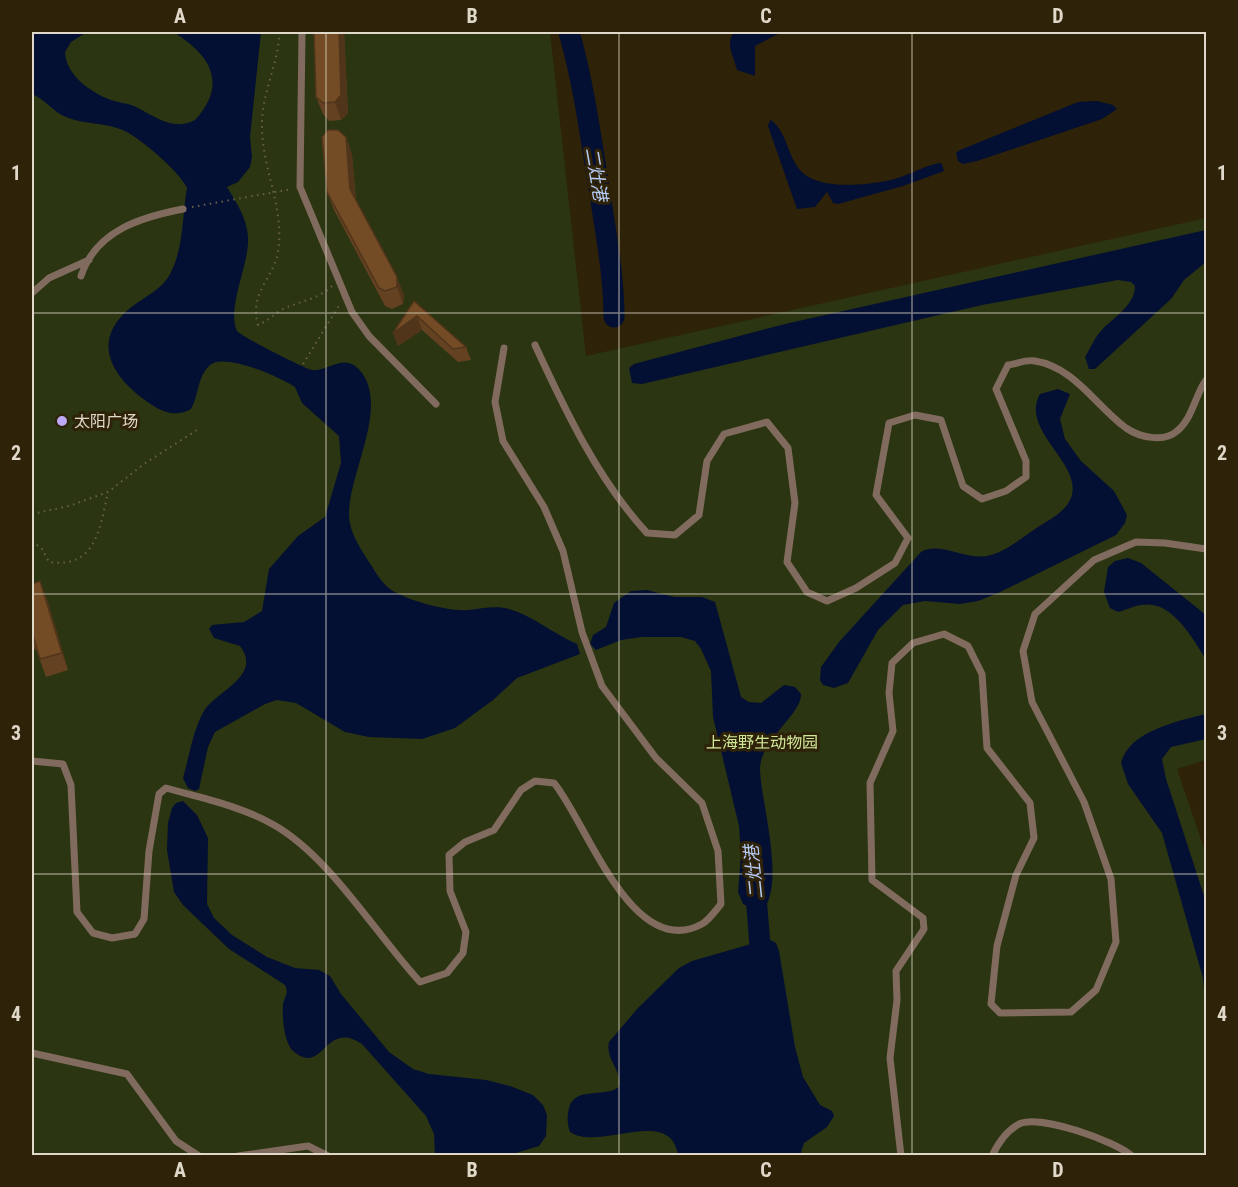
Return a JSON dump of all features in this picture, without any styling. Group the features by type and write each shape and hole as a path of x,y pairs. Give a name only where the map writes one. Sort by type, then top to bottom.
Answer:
{"lane":[{"path":"302,32 300,187 337,280 369,336 436,404"},
{"path":"81,276 89,260 111,234 146,217 183,209"},
{"path":"32,293 49,278 89,260"},
{"path":"535,345 561,400 623,507 647,533 675,536 699,515 707,461 724,434 767,422 788,448 795,503 787,562 807,592 827,601 856,588 895,563 908,538 876,495 889,423 915,415 941,420 963,486 982,499 1006,491 1026,477 1026,461 996,389 1008,365 1034,360 1057,369 1083,387 1127,429 1153,439 1177,432 1192,409 1206,380"},
{"path":"32,761 63,764 71,785 77,912 93,933 112,938 135,934 144,920 149,851 159,794 166,788 251,813 275,825 315,855 391,950 420,982 447,974 463,953 466,932 450,891 449,855 465,842 494,830 521,790 535,781 554,783 568,800 605,872 645,919 677,932 703,924 721,904 718,851 702,803 656,758 602,686 582,632 564,551 544,507 503,441 495,402 504,348"},
{"path":"902,1155 890,1058 897,1000 896,971 924,929 923,918 872,880 870,783 893,731 889,693 892,663 913,643 944,634 968,646 982,674 987,748 1030,804 1034,838 1016,875 998,946 991,1004 1000,1013 1071,1012 1096,990 1116,942 1112,879 1084,802 1032,702 1023,651 1035,614 1094,560 1136,542 1165,543 1206,549"},
{"path":"32,1053 127,1074 176,1141 199,1155"},
{"path":"992,1155 1000,1140 1021,1123 1042,1124 1080,1131 1132,1155"},
{"path":"238,1155 308,1146 328,1155"}],"path":[{"path":"279,32 262,127 273,194 279,212 278,254 256,302 258,325 268,321 279,311 323,294 337,280"},
{"path":"183,209 273,194 300,187"},
{"path":"303,364 345,297"},
{"path":"32,514 69,506 108,492 144,464 197,430"},
{"path":"32,541 42,549 49,562 65,565 78,560 92,547 102,523 108,492"}],"green space":[{"name":"上海野生动物园","path":"32,32 550,32 586,356 1206,218 1206,760 1177,769 1206,854 1206,1155 32,1155"}],"water":[{"path":"32,32 87,32 71,42 65,52 66,61 75,76 88,88 104,97 134,106 163,121 178,124 195,120 205,107 213,82 211,71 197,50 173,32 261,32 250,137 252,157 250,167 238,182 227,187 243,217 248,237 246,260 234,310 237,331 312,370 343,362 356,366 362,373 369,388 371,404 349,514 354,536 387,587 416,601 439,607 460,610 494,607 509,609 527,616 577,644 580,654 517,678 493,700 455,728 422,739 369,737 345,732 296,703 277,700 265,704 215,732 208,747 199,789 195,791 188,788 183,778 200,718 210,704 235,682 246,666 246,657 240,646 214,638 209,629 212,625 244,622 262,611 269,569 298,536 325,517 341,463 339,436 302,403 295,387 277,377 238,363 216,362 209,366 202,376 191,409 181,413 166,412 152,405 139,396 118,374 109,349 110,336 116,323 129,309 157,289 170,274 178,254 187,188 169,165 132,135 118,128 66,117 32,94"},
{"path":"735,32 782,32 755,46 755,76 737,70 730,45"},
{"path":"1097,101 1113,105 1117,109 1102,119 977,161 963,164 958,161 956,153 960,150 1078,102"},
{"path":"770,120 775,123 785,139 795,163 802,172 823,182 849,185 886,181 939,163 942,164 944,171 903,186 838,204 833,203 827,192 815,207 797,209 768,126"},
{"path":"1206,230 1206,262 1184,280 1171,299 1095,369 1089,369 1085,357 1100,332 1131,300 1135,286 1131,282 1118,280 982,305 642,384 632,383 629,368 634,364 785,324"},
{"path":"1058,389 1070,394 1060,419 1065,439 1081,461 1114,491 1127,515 1125,523 1116,535 978,601 960,604 925,601 903,605 878,630 848,683 834,688 823,685 820,680 821,667 839,642 921,552 928,549 944,549 978,557 995,554 1018,541 1066,506 1073,491 1070,475 1040,427 1036,411 1040,394"},
{"path":"1128,558 1141,563 1206,615 1206,659 1180,622 1162,608 1141,605 1118,612 1110,608 1104,592 1108,567 1115,561"},
{"path":"647,590 674,597 702,597 715,602 741,697 749,702 761,703 784,685 795,687 801,694 800,702 773,738 762,758 761,784 771,844 772,884 768,900 761,913 743,904 738,892 741,854 739,826 713,717 711,671 701,649 695,641 681,637 642,637 621,640 596,650 590,644 593,635 606,627 614,603 631,591"},
{"path":"1206,714 1206,739 1171,747 1162,759 1166,779 1206,902 1206,1010 1203,978 1162,833 1128,784 1121,763 1126,752 1144,735 1169,724"},
{"path":"183,801 197,815 208,838 207,904 214,918 232,935 267,957 295,968 319,970 330,976 341,994 389,1052 413,1069 429,1074 486,1080 533,1095 543,1105 547,1115 546,1136 539,1146 509,1155 435,1155 434,1134 426,1116 362,1044 349,1038 339,1038 311,1058 302,1057 291,1049 283,1021 283,1004 287,992 285,985 229,949 183,905 174,892 167,850 168,823 172,808 176,803"},
{"path":"768,939 776,943 779,951 795,1047 803,1077 820,1105 832,1111 834,1116 827,1127 804,1143 800,1155 678,1155 672,1140 662,1133 648,1131 583,1137 570,1132 568,1117 572,1101 577,1097 606,1092 619,1087 619,1076 609,1054 609,1042 638,1008 679,968 692,961"}],"building":[{"path":"314,32 339,32 341,95 335,102 323,103 316,97"},
{"path":"328,130 338,130 346,137 350,189 397,277 397,287 385,291 379,288 327,192 322,137"},
{"path":"414,301 466,347 453,349 417,316 393,333"},
{"path":"40,581 62,653 40,659 32,632 32,584"}],"waterway":[{"name":"二灶港","path":"569,32 583,92 600,194 611,271 614,317"},
{"name":"二灶港","path":"755,884 762,970"}],"place":[{"name":"太阳广场","path":"62,421"}]}
